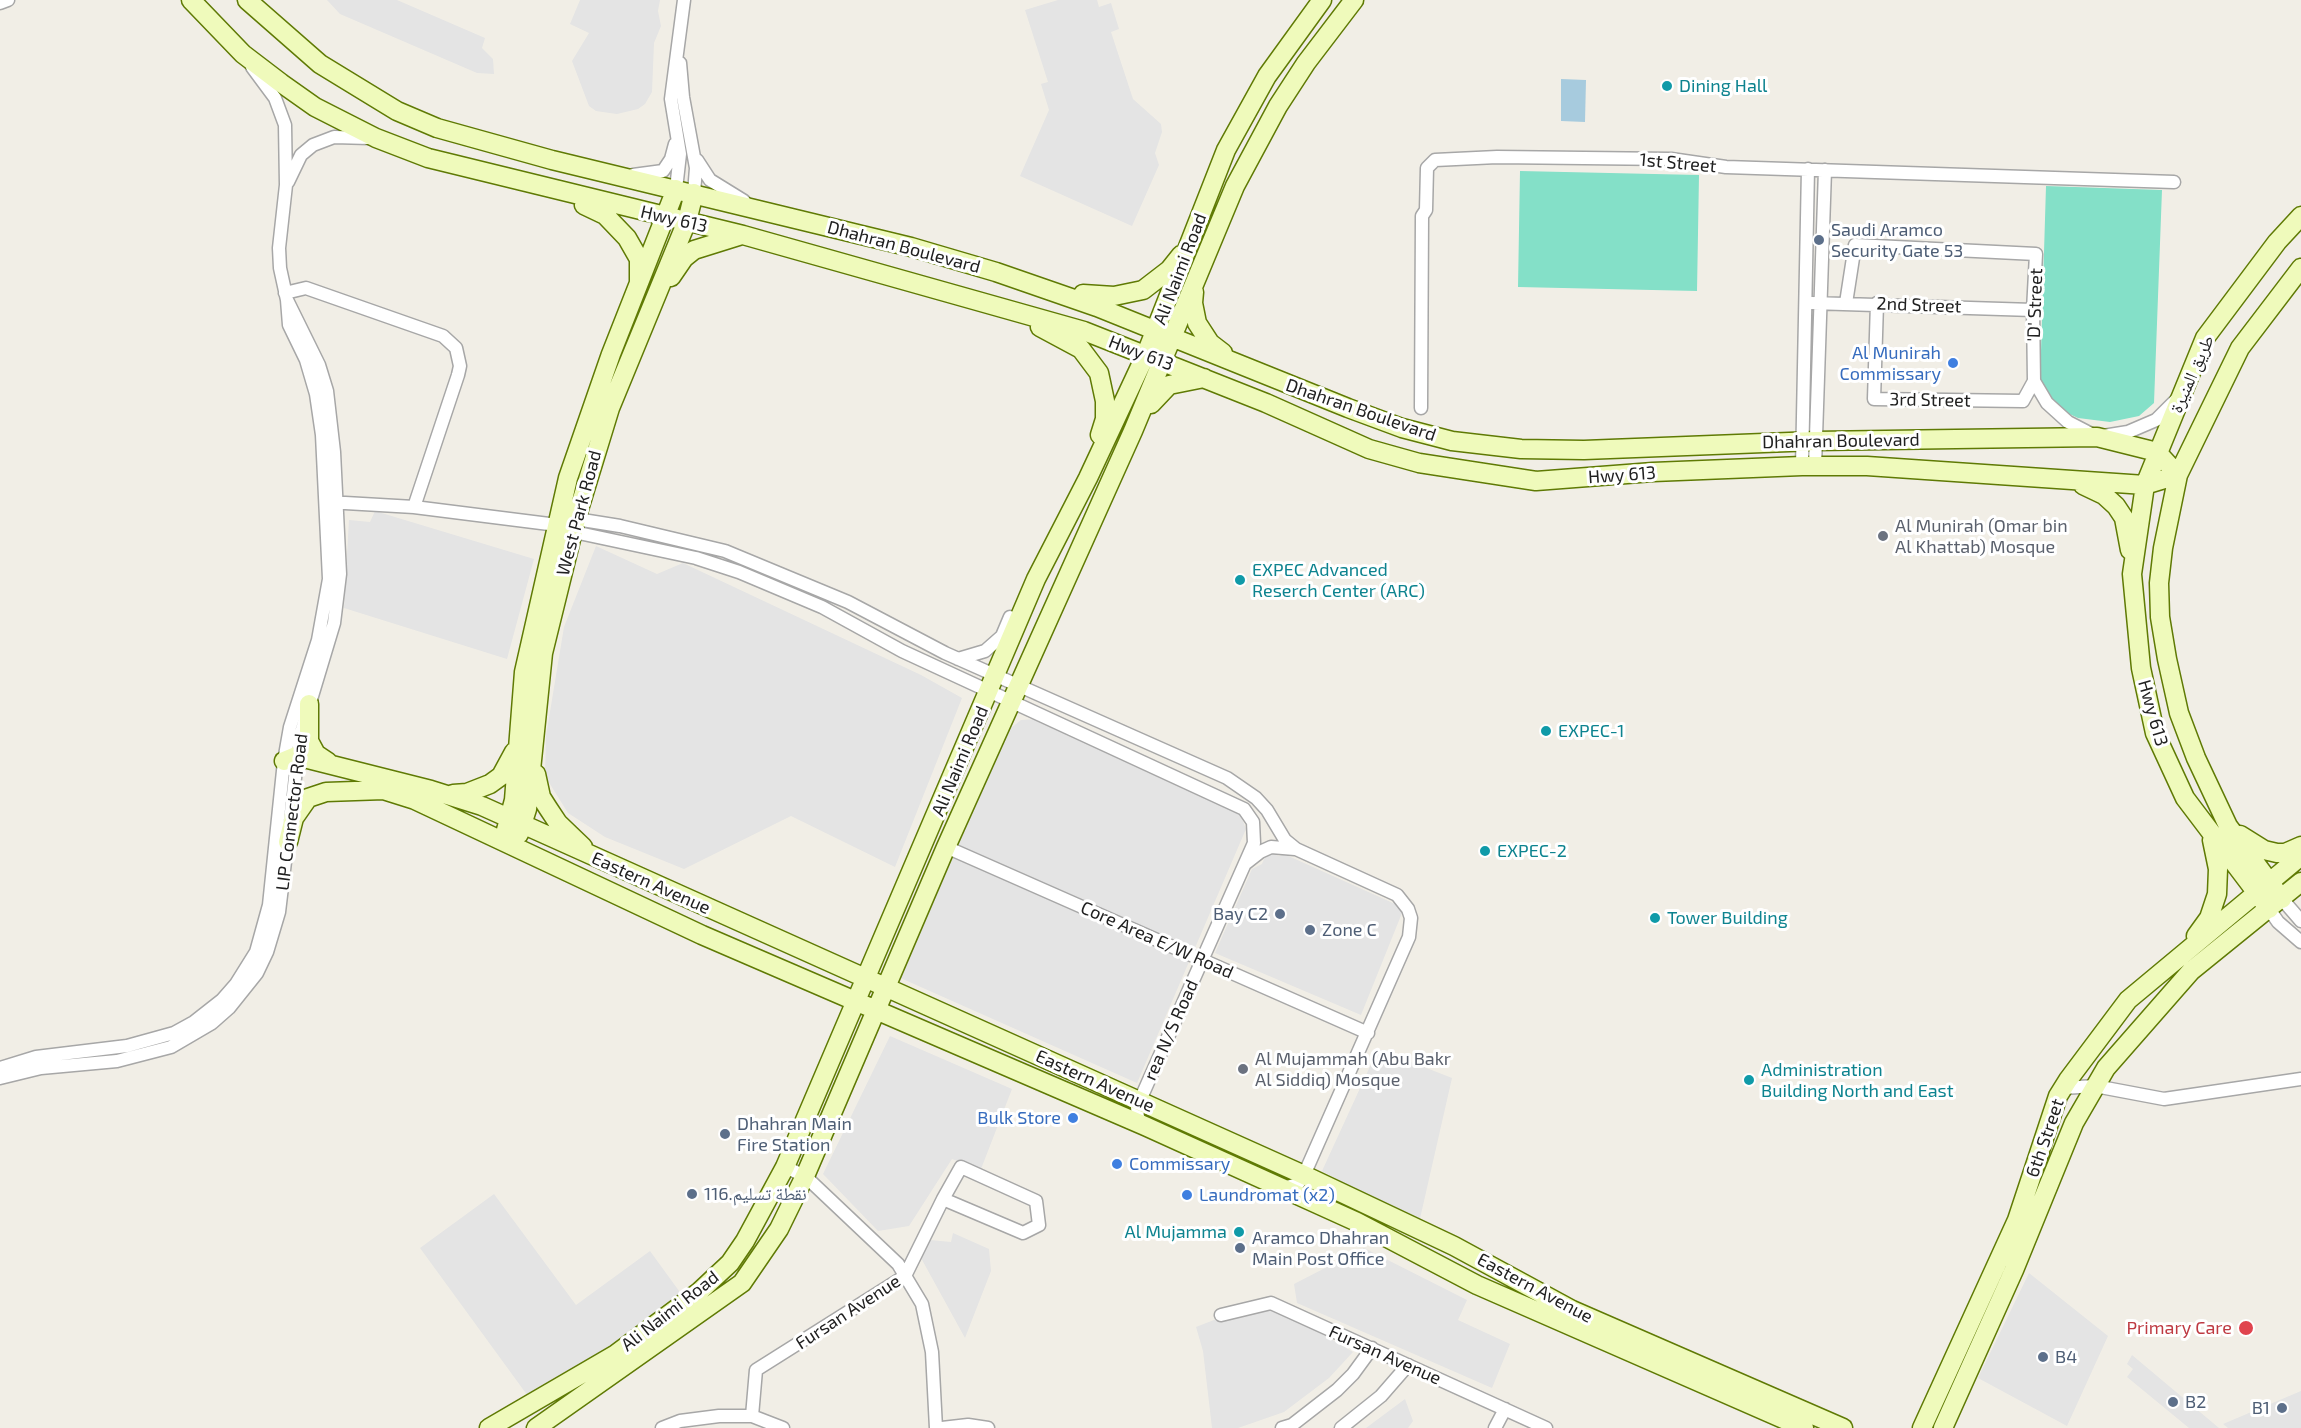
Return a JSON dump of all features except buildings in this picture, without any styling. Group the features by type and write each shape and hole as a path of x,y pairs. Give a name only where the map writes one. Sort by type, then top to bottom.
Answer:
{"main road":[{"name":"Hwy 613","path":"191,0 243,54 315,107 376,138 428,158 743,235 1083,331 1163,361 1369,449 1419,463 1472,473 1536,481 1653,472 1808,466 1867,466 2145,485 2178,475"},
{"name":"Dhahran Boulevard","path":"246,0 320,64 397,111 436,128 491,144 911,247 1047,289 1165,333 1239,365 1370,416 1452,441 1521,449 1584,450 1808,441 2097,437 2157,452"},
{"name":"Ali Naimi Road","path":"536,1428 742,1283 779,1229 806,1176 885,986 1163,361 1165,333 1192,239 1214,178 1244,116 1267,76 1322,0"},
{"name":"Ali Naimi Road","path":"489,1428 616,1353 699,1292 730,1263 745,1241 785,1167 1036,579 1088,478 1146,354 1165,333 1198,274 1255,145 1306,63 1354,0"},
{"path":"553,189 613,222 639,259 641,267 638,288"},
{"name":"West Park Road","path":"569,525 592,406 667,218 685,191"},
{"name":"West Park Road","path":"508,844 517,822 526,741 521,699 528,647 600,437 650,308 687,221 685,191"},
{"name":"طريق المنيرة","path":"2145,485 2205,338 2277,242 2301,216"},
{"path":"650,308 684,258 694,250 743,235"},
{"path":"1047,289 1100,296 1129,295 1143,290 1163,276 1192,239"},
{"name":"طريق المنيرة","path":"2178,475 2240,348 2301,268"},
{"path":"1198,274 1192,303 1197,323 1210,343 1239,365"},
{"path":"1003,310 1081,349 1099,373 1104,393 1105,419 1088,478"},
{"path":"1133,431 1154,399 1168,385 1204,378"},
{"path":"2157,452 2178,475 2163,548 2159,583 2160,617 2179,712 2204,777 2228,826 2263,888"},
{"path":"2074,480 2104,495 2116,506 2124,518 2132,574"},
{"name":"Hwy 613","path":"2145,485 2132,574 2139,657 2155,733 2185,798 2211,836 2263,888 2275,904"},
{"name":"Eastern Avenue","path":"309,704 309,741 316,754 334,765"},
{"path":"449,795 467,793 490,784 510,763 526,741"},
{"path":"526,741 536,780 548,808 581,845 607,863"},
{"name":"Eastern Avenue","path":"292,762 334,765 449,795 517,822 1304,1175 1454,1245 1572,1310 1843,1428"},
{"name":"Eastern Avenue","path":"292,762 415,800 702,935 1145,1126 1357,1222 1477,1285 1804,1428"},
{"name":"Eastern Avenue","path":"288,842 294,818 308,798 326,792 384,790"},
{"path":"2228,826 2264,850 2285,853 2301,846"},
{"path":"2180,958 2214,907 2218,869 2211,836"},
{"name":"6th Street","path":"1922,1428 2017,1220 2063,1088 2128,1000 2301,856"},
{"name":"6th Street","path":"1943,1428 2014,1270 2074,1122 2106,1068 2191,971 2301,882"}],"street":[{"path":"0,3 8,0"},
{"path":"684,0 671,99 685,191"},
{"path":"678,47 683,97 696,168 685,191"},
{"name":"LIP Connector Road","path":"0,1068 36,1057 126,1046 155,1040 194,1022 222,1000 248,967 264,929 292,762 328,646 338,597 340,574 316,394 306,360 289,325 279,248 286,185 287,142 282,112 275,98 243,54"},
{"path":"622,176 663,171 674,151 675,125"},
{"name":"LIP Connector Road","path":"286,185 301,155 313,145 334,137 376,138"},
{"path":"694,155 710,180 758,209"},
{"name":"1st Street","path":"1421,408 1422,216 1426,210 1427,168 1435,160 1497,157 1671,159 1726,167 2174,182"},
{"path":"1808,169 1804,303 1808,466"},
{"path":"1808,441 1820,303 1825,170"},
{"name":"'D' Street","path":"1846,303 1855,245 2036,254 2033,310 2034,381"},
{"path":"286,297 306,288 443,336 456,348 460,366 458,375 414,507"},
{"name":"2nd Street","path":"1804,303 1877,303 2033,310"},
{"name":"3rd Street","path":"1877,303 1874,399 2023,401 2034,381"},
{"path":"2034,381 2054,410 2068,422 2097,437 2128,432 2156,420 2181,394"},
{"path":"331,502 414,507 660,534 725,551 848,602 958,659 993,683"},
{"name":"LIP Connector Road","path":"0,1078 41,1068 146,1055 171,1047 212,1023 243,994 267,952 279,912 288,842 292,762 290,727 318,640 326,603 331,502"},
{"path":"569,525 739,573 822,608 902,651 993,683 1242,787 1267,810 1285,840 1296,849 1397,895 1408,909 1412,926 1409,938 1304,1175 1298,1184 1283,1188"},
{"path":"958,659 985,651 1002,636 1019,599 1036,579"},
{"name":"rea N/S Road","path":"1016,693 1244,809 1250,815 1255,831 1254,843 1139,1101 1137,1113 1145,1126"},
{"name":"Core Area E/W Road","path":"946,847 1368,1033"},
{"path":"1243,867 1251,858 1271,847 1296,849"},
{"path":"2275,904 2301,921"},
{"path":"2275,904 2278,922 2301,942"},
{"path":"2063,1088 2095,1086 2164,1099 2301,1079"},
{"path":"785,1167 806,1176 867,1233 898,1264 922,1304 932,1352 936,1428"},
{"name":"Fursan Avenue","path":"752,1416 756,1370 905,1276 943,1198 961,1167 1036,1201 1039,1225 1023,1233 943,1198"},
{"name":"Fursan Avenue","path":"1221,1315 1271,1303 1546,1428"},
{"path":"1282,1428 1292,1425 1337,1390 1353,1374 1372,1348"},
{"path":"1341,1428 1381,1396 1408,1365"},
{"path":"1495,1428 1505,1409"},
{"path":"662,1428 690,1420 752,1416 783,1428"},
{"path":"942,1428 968,1425 988,1428"}],"green space":[{"path":"1520,171 1699,175 1697,291 1518,287"},
{"path":"2046,186 2162,190 2154,403 2139,416 2110,422 2078,418 2063,411 2045,396 2040,384"}],"shaded area":[{"path":"327,0 397,0 485,38 482,48 493,59 494,74 477,73 340,14"},
{"path":"580,0 660,0 658,11 661,26 654,43 652,92 645,104 638,109 617,114 596,111 589,106 572,61 589,33 570,24"},
{"path":"1058,0 1097,0 1099,7 1111,3 1119,29 1111,32 1133,99 1161,124 1162,132 1155,153 1159,165 1132,226 1020,176 1049,110 1041,84 1048,82 1025,10"},
{"path":"375,511 534,559 507,659 344,608 349,520 370,522"},
{"path":"596,546 657,574 683,563 921,675 962,698 895,867 791,816 684,869 605,837 568,813 545,776 546,736 564,627"},
{"path":"1036,719 1239,811 1246,829 1137,1083 896,976 1011,728 1021,720"},
{"name":"Zone C","path":"1267,852 1279,856 1284,854 1404,908 1361,1015 1215,953 1252,869 1262,864"},
{"path":"890,1036 1012,1089 981,1169 952,1159 909,1226 878,1231 823,1174"},
{"path":"1378,1049 1452,1078 1419,1223 1322,1171"},
{"path":"494,1194 576,1305 650,1251 682,1295 533,1403 420,1248"},
{"path":"953,1233 989,1249 991,1271 965,1338 921,1258 930,1240 951,1242"},
{"path":"1364,1248 1467,1300 1458,1320 1510,1344 1492,1388 1297,1303 1294,1284"},
{"name":"B4","path":"2029,1273 2108,1336 2067,1426 1978,1378"},
{"path":"1265,1300 1353,1352 1329,1378 1284,1412 1238,1428 1212,1428 1203,1351 1196,1327"},
{"name":"B2","path":"2132,1355 2219,1428 2189,1428 2127,1377 2133,1369 2127,1364"},
{"name":"B1","path":"2301,1391 2301,1428 2228,1428 2223,1424"},
{"path":"1405,1399 1413,1421 1408,1428 1366,1428"}],"water":[{"path":"1561,79 1586,80 1585,122 1561,121"}],"place":[{"name":"Dining Hall","path":"1667,86"},
{"name":"Saudi Aramco Security Gate 53","path":"1819,240"},
{"name":"Al Munirah Commissary","path":"1953,363"},
{"name":"Al Munirah (Omar bin Al Khattab) Mosque","path":"1883,536"},
{"name":"EXPEC Advanced Reserch Center (ARC)","path":"1240,580"},
{"name":"EXPEC-1","path":"1546,731"},
{"name":"EXPEC-2","path":"1485,851"},
{"name":"Bay C2","path":"1280,914"},
{"name":"Tower Building","path":"1655,918"},
{"name":"Zone C","path":"1310,930"},
{"name":"Al Mujammah (Abu Bakr Al Siddiq) Mosque","path":"1243,1069"},
{"name":"Administration Building North and East","path":"1749,1080"},
{"name":"Bulk Store","path":"1073,1118"},
{"name":"Dhahran Main Fire Station","path":"725,1134"},
{"name":"Commissary","path":"1117,1164"},
{"name":"نقطة تسليم.116","path":"692,1194"},
{"name":"Laundromat (x2)","path":"1187,1195"},
{"name":"Al Mujamma","path":"1239,1232"},
{"name":"Aramco Dhahran Main Post Office","path":"1240,1248"},
{"name":"Primary Care","path":"2246,1328"},
{"name":"B4","path":"2043,1357"},
{"name":"B2","path":"2173,1402"},
{"name":"B1","path":"2282,1408"}]}
